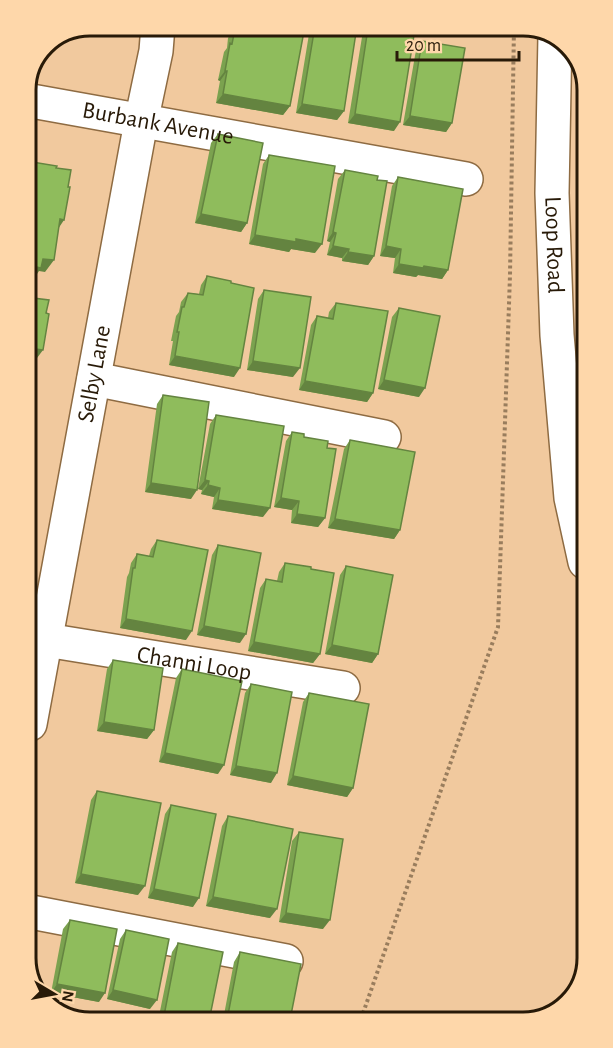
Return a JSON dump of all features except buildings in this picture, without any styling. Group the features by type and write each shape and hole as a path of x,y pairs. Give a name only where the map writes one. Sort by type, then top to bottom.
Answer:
{"street":[{"name":"Selby Lane","path":"36,690 157,36"},
{"name":"Loop Road","path":"555,46 552,194 557,335 571,498 577,525"},
{"name":"Burbank Avenue","path":"36,102 466,179"},
{"path":"94,379 384,437"},
{"name":"Channi Loop","path":"45,640 343,688"},
{"path":"36,913 286,961"}],"path":[{"path":"363,1012 498,627 510,286 514,36"}]}
